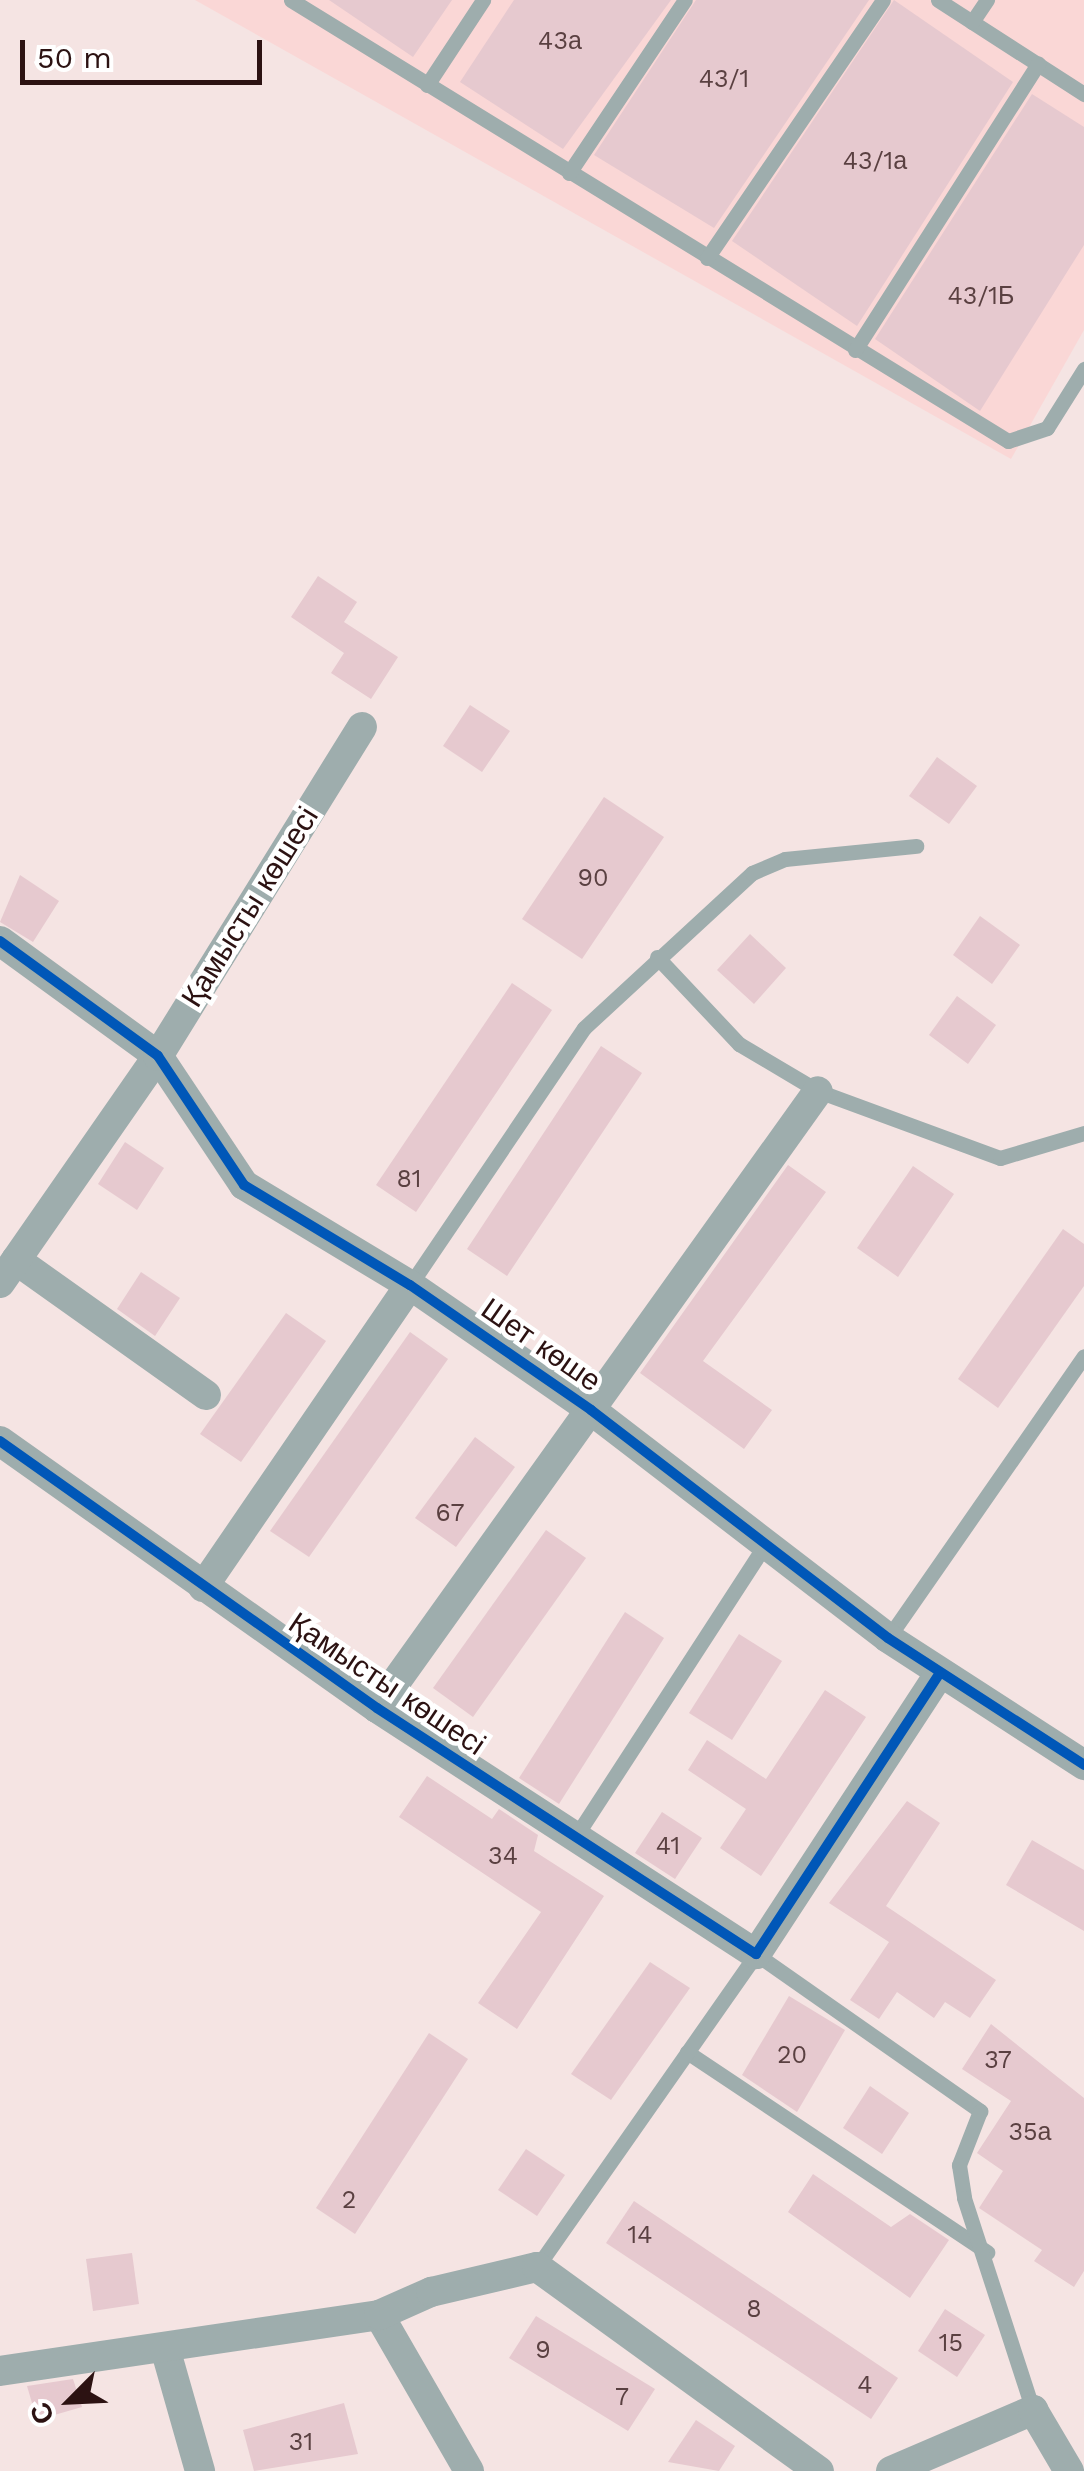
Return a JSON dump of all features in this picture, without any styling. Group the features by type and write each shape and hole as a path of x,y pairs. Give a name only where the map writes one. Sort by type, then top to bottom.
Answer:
{"street":[{"name":"Қамысты көшесі","path":"8,1272 158,1056 362,727"},
{"name":"Шет көше","path":"0,941 158,1056 244,1186 410,1285 591,1410 938,1674 1084,1765"},
{"name":"Қамысты көшесі","path":"376,1708 818,1091"},
{"path":"8,1272 206,1394"},
{"path":"203,1586 410,1285"},
{"name":"Қамысты көшесі","path":"0,1440 376,1708 573,1840 756,1954"},
{"path":"756,1954 938,1674"},
{"path":"0,2371 379,2315 431,2292 537,2267 820,2471"},
{"path":"379,2315 469,2471"},
{"path":"166,2348 200,2471"},
{"path":"890,2471 1034,2410 1069,2471"}],"lane":[{"path":"292,0 1008,442 1047,428 1084,368"},
{"path":"427,84 482,0"},
{"path":"569,173 685,0"},
{"path":"707,258 883,0"},
{"path":"938,0 1084,94"},
{"path":"972,22 986,0"},
{"path":"854,350 1038,64"},
{"path":"410,1285 584,1028 752,873 785,859 916,846"},
{"path":"657,957 739,1044 818,1091 1000,1158 1084,1133"},
{"path":"888,1638 1084,1356"},
{"path":"573,1840 765,1545"},
{"path":"537,2267 756,1954 980,2110 959,2165 1034,2410"},
{"path":"687,2052 988,2252"}],"shaded area":[{"path":"195,0 1084,0 1084,330 1011,459"}],"building":[{"path":"329,0 452,0 413,57"},
{"path":"514,0 671,0 563,149 460,82"},
{"path":"696,0 869,0 714,228 594,155"},
{"path":"894,0 1013,82 857,326 732,241"},
{"path":"1032,94 1084,127 1084,245 980,411 875,339"},
{"path":"318,576 357,602 344,622 398,657 371,699 331,673 344,653 291,617"},
{"path":"470,705 510,731 482,772 443,746"},
{"path":"937,757 977,786 949,824 909,796"},
{"path":"604,797 664,837 582,959 522,919"},
{"path":"20,875 59,901 33,942 0,922"},
{"path":"980,916 1020,945 992,984 953,955"},
{"path":"750,934 786,968 754,1004 717,970"},
{"path":"512,983 552,1010 416,1212 376,1185"},
{"path":"957,996 996,1025 968,1064 929,1035"},
{"path":"601,1046 642,1073 507,1276 467,1249"},
{"path":"125,1142 164,1168 137,1210 98,1184"},
{"path":"788,1165 826,1192 703,1361 772,1410 744,1449 640,1373"},
{"path":"913,1166 954,1194 898,1277 857,1248"},
{"path":"1063,1229 1084,1244 1084,1286 998,1408 958,1379"},
{"path":"141,1272 180,1298 155,1336 117,1309"},
{"path":"286,1313 326,1341 241,1462 200,1434"},
{"path":"410,1332 448,1359 309,1557 270,1531"},
{"path":"475,1437 515,1467 456,1547 415,1518"},
{"path":"546,1530 586,1558 473,1717 433,1688"},
{"path":"625,1612 664,1638 559,1804 519,1778"},
{"path":"739,1634 782,1661 732,1740 689,1713"},
{"path":"825,1690 866,1717 761,1876 720,1848 746,1809 688,1770 707,1740 766,1779"},
{"path":"427,1776 492,1819 499,1809 538,1835 534,1851 604,1896 517,2029 478,2003 541,1912 399,1817"},
{"path":"907,1801 940,1823 886,1906 996,1980 970,2018 945,2002 934,2018 897,1992 879,2019 850,2000 889,1942 829,1903"},
{"path":"662,1812 702,1838 675,1879 635,1853"},
{"path":"1032,1840 1084,1870 1084,1931 1006,1885"},
{"path":"650,1962 690,1988 611,2100 571,2074"},
{"path":"789,1996 845,2030 797,2112 742,2075"},
{"path":"991,2024 1084,2098 1084,2271 1074,2287 1034,2261 1042,2250 979,2208 1003,2171 977,2153 1011,2101 962,2069"},
{"path":"429,2033 468,2059 355,2234 316,2208"},
{"path":"870,2086 909,2113 882,2154 843,2128"},
{"path":"526,2149 565,2175 537,2216 498,2190"},
{"path":"813,2174 891,2227 910,2214 949,2240 910,2298 788,2212"},
{"path":"634,2201 898,2378 871,2419 606,2243"},
{"path":"132,2253 139,2304 93,2311 86,2259"},
{"path":"945,2309 985,2335 957,2377 918,2351"},
{"path":"536,2316 655,2389 628,2431 509,2358"},
{"path":"73,2379 82,2407 37,2420 27,2386"},
{"path":"344,2403 358,2454 254,2471 243,2430"},
{"path":"696,2420 735,2446 719,2471 668,2462"}],"cycle path":[{"path":"0,941 158,1056 244,1185 410,1285 591,1410 888,1638 1084,1765"},
{"path":"0,1441 377,1708 756,1954 939,1674"}]}
